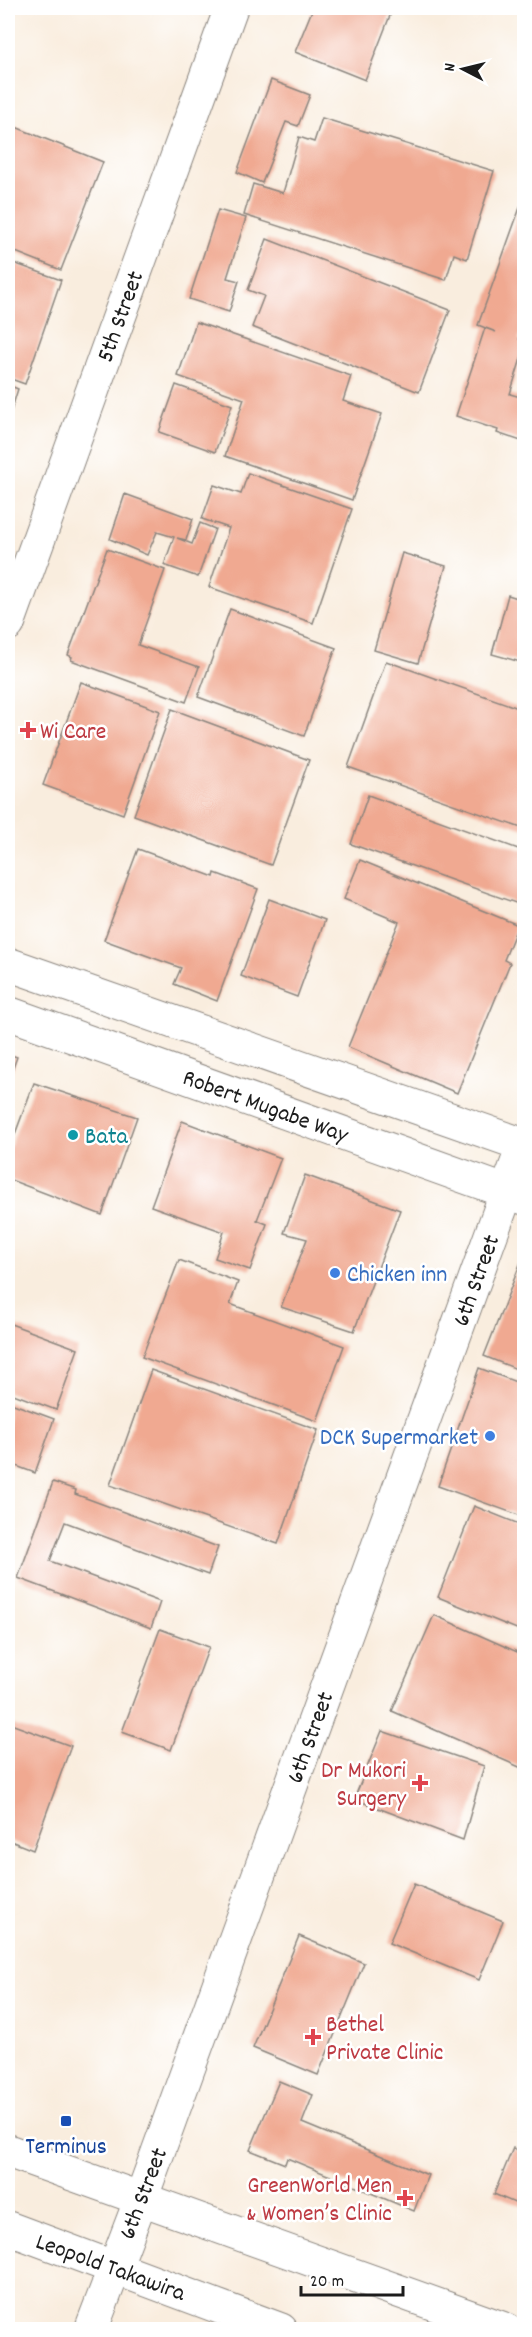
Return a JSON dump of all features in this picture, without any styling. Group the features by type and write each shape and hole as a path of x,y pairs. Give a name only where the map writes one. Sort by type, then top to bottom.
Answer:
{"street":[{"name":"5th Street","path":"8,624 231,8"},
{"name":"Robert Mugabe Way","path":"8,964 524,1144"},
{"name":"Robert Mugabe Way","path":"8,1013 516,1195"},
{"name":"6th Street","path":"91,2330 516,1195 524,1144"},
{"path":"8,2151 507,2330"},
{"name":"Leopold Takawira","path":"8,2228 281,2330"}],"building":[{"path":"313,8 376,8 391,13 365,80 295,52"},
{"path":"271,80 310,95 298,126 286,122 262,183 237,172"},
{"path":"322,118 494,171 467,259 454,254 446,280 244,215 253,184 283,193 299,137 314,142"},
{"path":"8,124 103,162 61,270 8,249"},
{"path":"522,202 524,202 524,323 519,339 524,341 524,349 510,394 524,398 524,442 497,433 498,430 456,416 485,328 496,332 478,325"},
{"path":"218,210 246,218 227,278 239,281 229,312 189,299"},
{"path":"267,239 450,310 419,392 252,327 264,296 248,290"},
{"path":"8,261 61,280 25,384 8,378"},
{"path":"196,322 351,376 343,401 382,414 352,500 225,456 244,399 178,376"},
{"path":"8,385 18,389 8,421"},
{"path":"176,385 232,405 215,452 159,432"},
{"path":"248,473 352,509 313,623 209,587 229,528 202,519 214,485 241,494"},
{"path":"125,494 193,519 186,540 177,538 192,544 200,523 215,529 198,577 164,565 174,537 157,532 147,555 110,539"},
{"path":"107,549 165,570 138,645 199,667 186,702 71,660 72,657 68,655"},
{"path":"402,553 446,566 418,663 374,650"},
{"path":"508,595 524,600 524,663 492,654"},
{"path":"230,609 336,648 304,736 198,697"},
{"path":"386,661 524,710 524,829 348,767"},
{"path":"81,682 160,711 123,814 43,785"},
{"path":"172,709 309,760 271,865 134,815"},
{"path":"368,795 524,851 524,906 351,844"},
{"path":"138,849 214,877 215,873 258,889 217,1001 174,984 181,968 104,940"},
{"path":"360,860 518,925 504,960 510,963 457,1093 348,1047 399,922 344,899"},
{"path":"269,899 325,920 297,997 241,976"},
{"path":"8,1054 17,1057 8,1082"},
{"name":"Bata","path":"34,1083 137,1117 102,1215 8,1179 8,1153"},
{"path":"182,1121 281,1158 257,1220 267,1224 250,1270 215,1258 224,1232 151,1206"},
{"name":"Chicken inn","path":"305,1175 400,1210 354,1331 281,1307 307,1239 284,1233"},
{"path":"524,1254 524,1372 484,1356"},
{"path":"179,1260 238,1282 230,1304 344,1346 317,1421 142,1357"},
{"path":"8,1323 78,1349 56,1410 8,1392"},
{"name":"DCK Supermarket","path":"479,1368 524,1385 524,1517 438,1486"},
{"path":"151,1370 318,1430 278,1544 110,1485"},
{"path":"8,1402 54,1419 35,1473 8,1463"},
{"path":"53,1482 76,1490 75,1494 218,1547 208,1575 65,1522 50,1561 160,1602 151,1628 18,1578"},
{"path":"474,1506 524,1526 524,1632 438,1597"},
{"path":"434,1615 524,1655 524,1769 392,1711"},
{"path":"160,1629 209,1647 171,1750 122,1732"},
{"path":"8,1723 71,1746 33,1850 8,1840"},
{"name":"Dr Mukori Surgery","path":"382,1731 484,1766 463,1840 354,1799"},
{"path":"414,1884 503,1921 479,1980 389,1943"},
{"path":"299,1936 364,1963 318,2075 253,2048"},
{"path":"279,2081 313,2095 302,2123 428,2175 414,2211 287,2158 285,2164 250,2150"},
{"path":"513,2148 524,2153 524,2207 494,2194"}],"place":[{"name":"Wi Care","path":"28,730"},
{"name":"Bata","path":"73,1135"},
{"name":"Chicken inn","path":"335,1273"},
{"name":"DCK Supermarket","path":"490,1436"},
{"name":"Dr Mukori Surgery","path":"420,1783"},
{"name":"Bethel Private Clinic","path":"313,2037"},
{"name":"Terminus","path":"66,2121"},
{"name":"GreenWorld Men & Women’s Clinic","path":"405,2198"}]}
